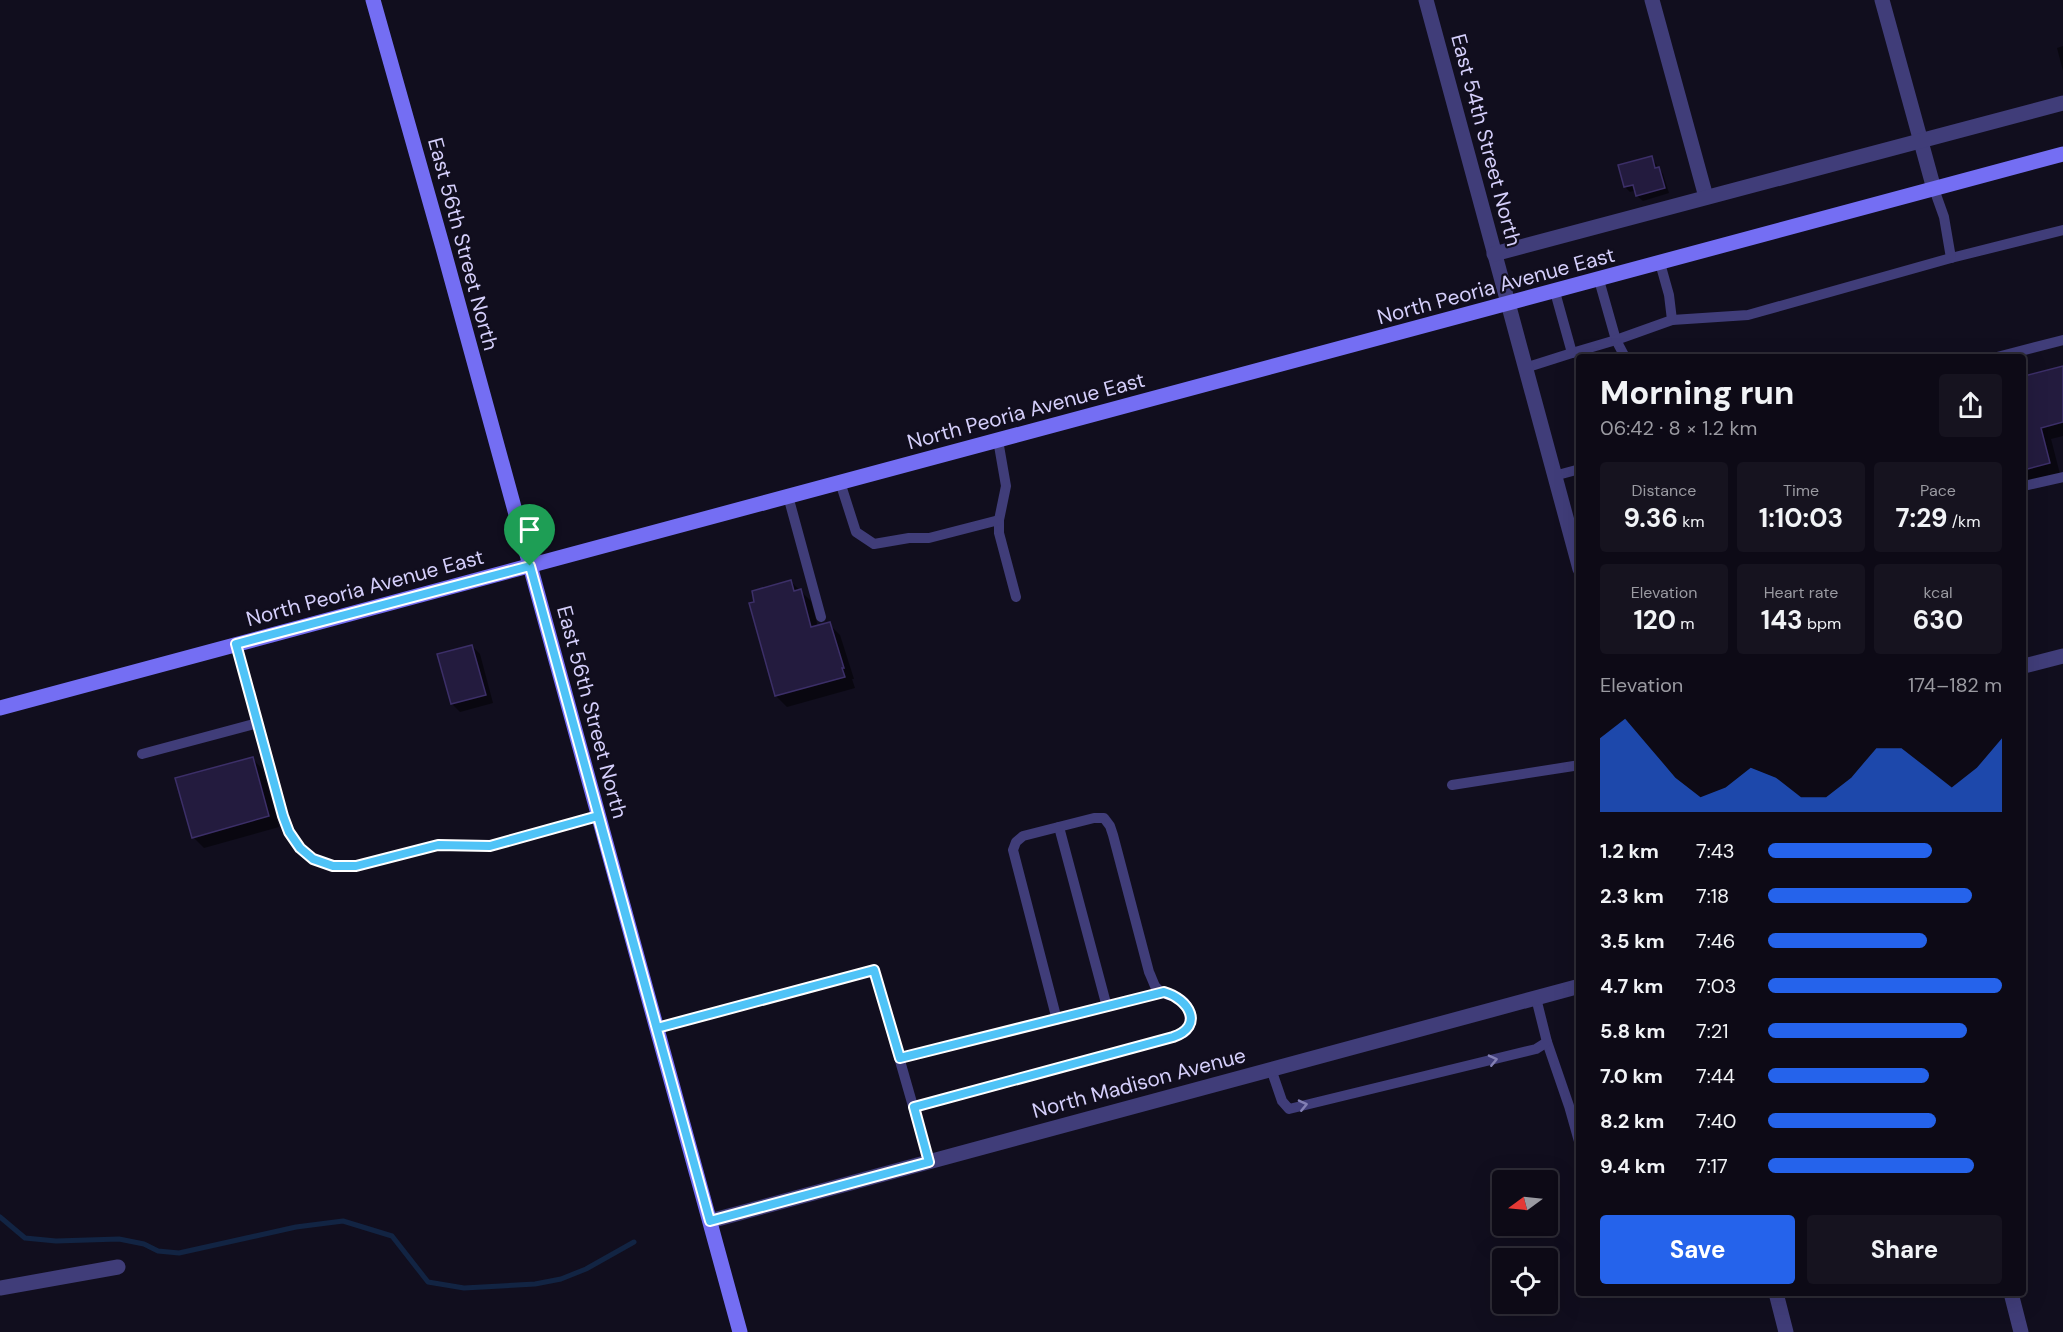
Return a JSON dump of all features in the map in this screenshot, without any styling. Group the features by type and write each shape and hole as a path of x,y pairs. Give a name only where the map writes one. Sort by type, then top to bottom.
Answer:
{"main road":[{"name":"East 56th Street North","path":"373,0 740,1332"},
{"name":"North Peoria Avenue East","path":"0,708 2063,154"}],"street":[{"name":"East 54th Street North","path":"1426,0 1576,555"},
{"path":"1652,0 1706,197"},
{"path":"1882,0 1934,189"},
{"name":"North Peoria Avenue East","path":"1494,254 2063,103"},
{"path":"2026,665 2063,656"},
{"name":"North Madison Avenue","path":"710,1221 1576,987"},
{"path":"0,1288 118,1267"},
{"path":"1777,1296 1786,1332"},
{"path":"2012,1296 2021,1332"}],"lane":[{"path":"1934,189 1944,217 1951,258"},
{"path":"1525,368 1672,320 1748,315 1951,258 2063,230"},
{"path":"1660,263 1669,296 1672,320"},
{"path":"1599,280 1616,340 1623,354"},
{"path":"1555,292 1572,353"},
{"path":"2009,354 2063,340"},
{"path":"998,440 1006,486 999,520 1002,544 1016,597"},
{"path":"1554,476 1576,470"},
{"path":"2026,486 2063,477"},
{"path":"840,482 850,521 856,532 874,544 916,537 929,538 999,520"},
{"path":"788,496 821,616"},
{"path":"236,644 283,816 289,832 300,848 313,859 333,866 356,866 438,845 490,846 598,816"},
{"path":"142,754 258,723"},
{"path":"1452,785 1576,766"},
{"path":"914,1107 1184,1033 1190,1026 1190,1015 1185,1002 1156,986 1149,972 1110,826 1104,818 1094,818 1023,836 1016,842 1013,850 1057,1020"},
{"path":"1059,827 1107,1007"},
{"path":"657,1028 874,970 929,1162"},
{"path":"900,1058 1164,992"},
{"path":"1536,998 1547,1042 1576,1131"},
{"path":"1271,1070 1282,1101 1289,1109 1536,1049 1547,1042"}],"building":[{"path":"1652,156 1655,168 1659,167 1665,188 1636,196 1633,185 1624,187 1618,165"},
{"path":"2063,366 2063,422 2041,428 2050,463 2026,469 2026,375"},
{"path":"791,580 794,591 801,589 811,627 830,622 845,677 775,696 749,603 754,602 752,591"},
{"path":"472,645 486,695 451,704 437,654"},
{"path":"253,757 269,816 192,838 175,778"}],"waterway":[{"path":"0,1217 25,1238 56,1241 119,1239 144,1244 158,1251 179,1253 296,1227 343,1221 392,1236 428,1282 464,1288 535,1284 561,1279 586,1269 634,1242"}],"route":[{"path":"530,566 657,1028 874,970 900,1058 1164,992 1185,1002 1190,1015 1190,1026 1184,1033 1173,1037 914,1107 929,1162 710,1221 598,816 490,846 438,845 356,866 333,866 313,859 300,848 289,832 283,816 236,644 530,566"}]}
